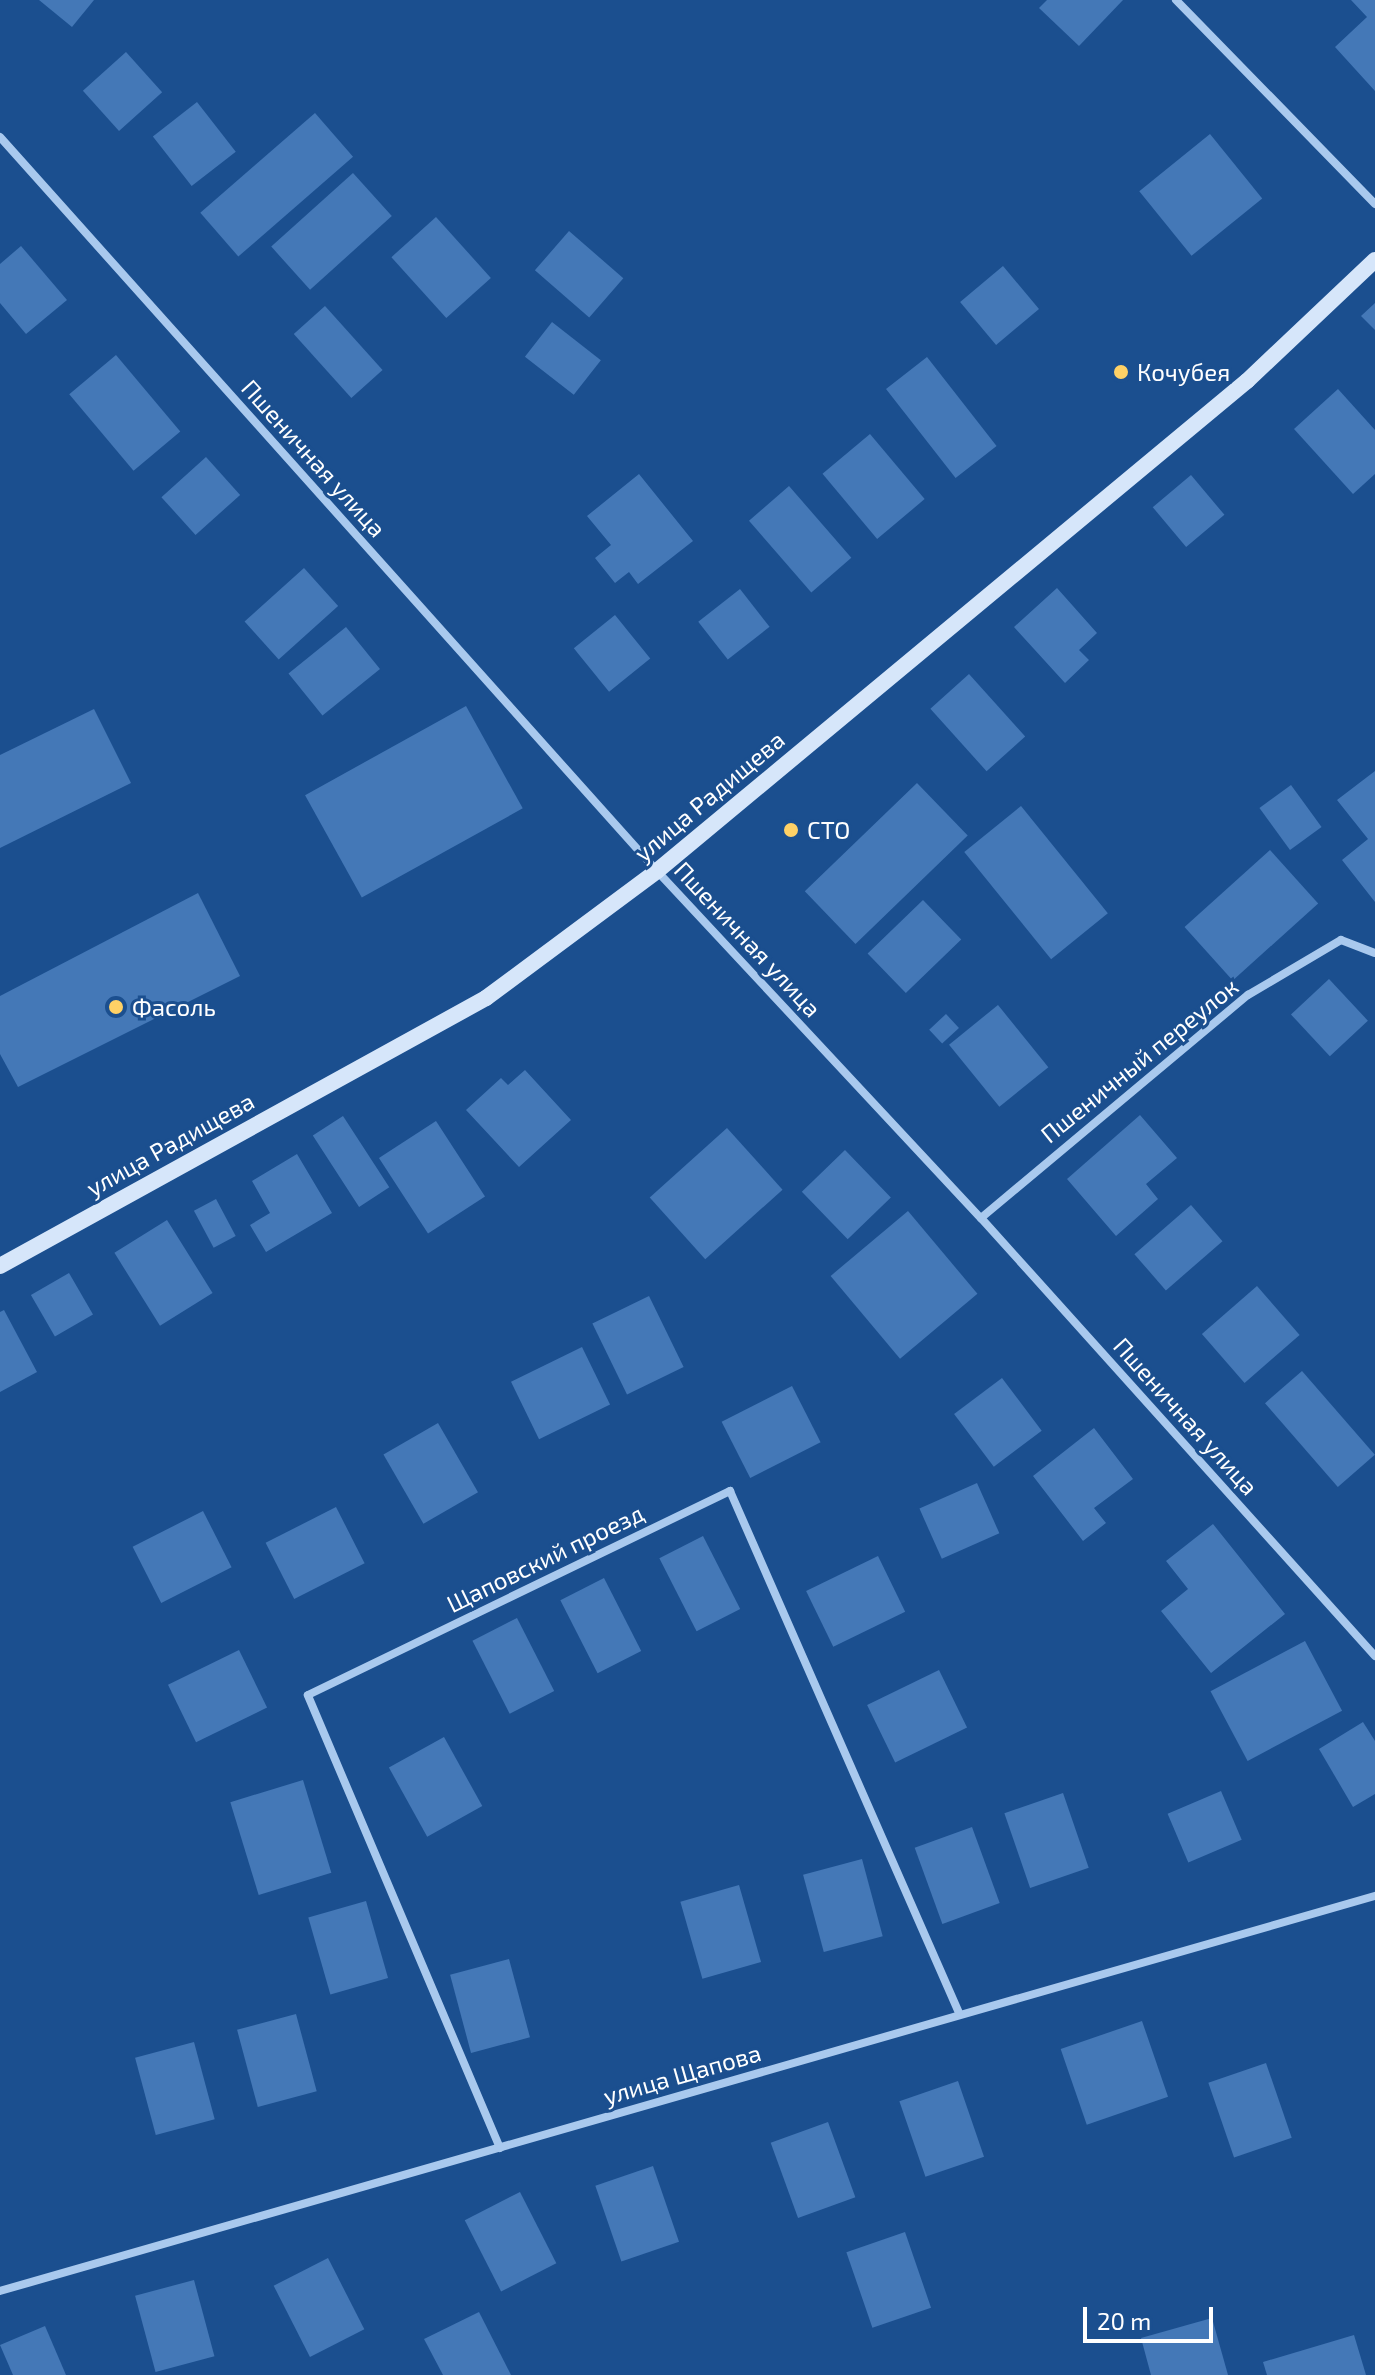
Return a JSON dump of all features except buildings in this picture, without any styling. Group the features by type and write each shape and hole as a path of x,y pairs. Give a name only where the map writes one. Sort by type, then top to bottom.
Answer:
{"main road":[{"name":"улица Радищева","path":"0,1266 486,998 657,871 1247,381 1375,260"}],"street":[{"path":"1176,0 1375,204"},
{"name":"Пшеничная улица","path":"0,137 657,871 981,1218 1375,1656"},
{"name":"Пшеничный переулок","path":"981,1218 1248,995 1341,940 1375,953"},
{"name":"Щаповский проезд","path":"500,2148 308,1695 730,1491 959,2013"},
{"name":"улица Щапова","path":"0,2291 959,2013 1375,1896"}],"place":[{"name":"Кочубея","path":"1121,372"},
{"name":"СТО","path":"791,830"},
{"name":"Фасоль","path":"116,1007"}]}
